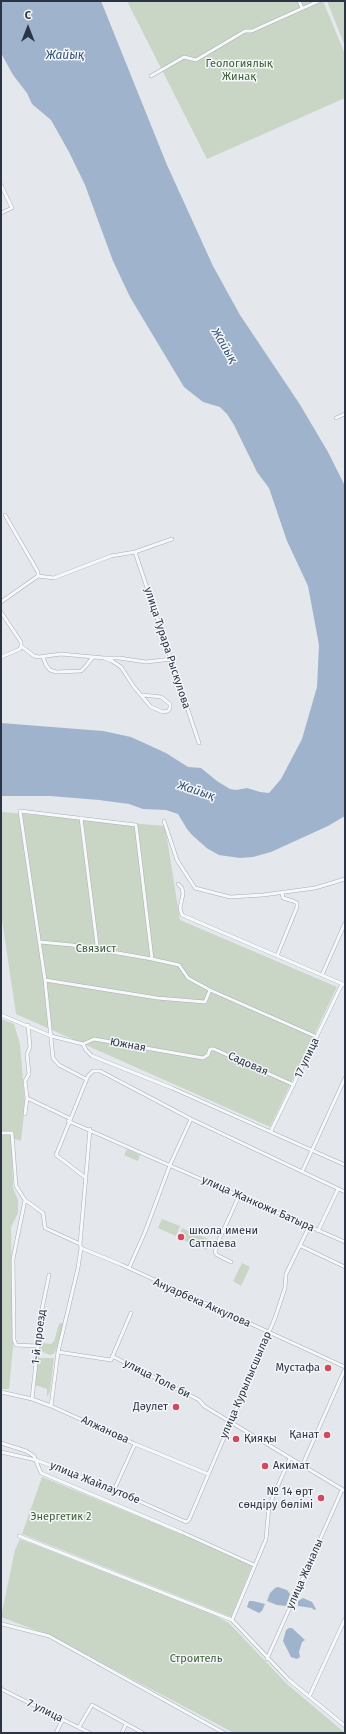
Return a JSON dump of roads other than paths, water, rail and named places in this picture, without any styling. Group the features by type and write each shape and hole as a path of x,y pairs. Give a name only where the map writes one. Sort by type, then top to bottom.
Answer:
{"street":[{"path":"299,1 302,8"},
{"path":"151,76 184,57 196,60 245,31 252,31 319,1"},
{"path":"1,186 12,208 1,213"},
{"path":"336,418 345,414"},
{"path":"5,515 38,572 38,576"},
{"path":"1,602 38,576 54,578 111,556 135,552 172,539"},
{"name":"улица Турара Рыскулова","path":"135,552 199,743"},
{"path":"1,612 21,644 34,656 43,657 61,654 119,658 146,662 172,660"},
{"path":"1,657 20,649 21,644"},
{"path":"43,657 50,670 62,672 81,671 94,657"},
{"path":"104,658 121,667 134,687 143,695 151,707 160,712 168,711 170,708 170,704 161,697 143,695"},
{"path":"87,1078 55,1062 53,1058 40,942 20,811 136,825 152,959"},
{"path":"81,818 97,945 95,950"},
{"path":"164,821 177,860 195,888 230,897 263,895 315,888 345,879"},
{"path":"178,884 182,888 183,894 180,908 182,915 344,984"},
{"path":"277,956 297,906 297,903 283,898 282,892"},
{"path":"322,975 345,923"},
{"path":"40,942 72,945 179,965 188,978 210,990 317,1037"},
{"path":"45,980 157,998 205,1002 210,990"},
{"name":"17 улица","path":"271,1132 344,984"},
{"name":"Южная","path":"1,1016 51,1036 83,1044 94,1039 206,1057"},
{"path":"25,1114 27,1098 25,1081 29,1074 27,1054 30,1047 28,1026"},
{"path":"83,1044 92,1056 172,1088 345,1165"},
{"name":"Садовая","path":"206,1057 210,1049 214,1049 294,1085"},
{"path":"86,1178 56,1155 87,1078 93,1071 100,1071 191,1119 345,1192"},
{"path":"302,1172 345,1078"},
{"name":"улица Жанкожи Батыра","path":"27,1098 69,1120 345,1242"},
{"path":"129,1268 145,1232 170,1165 191,1119"},
{"path":"51,1406 58,1352 78,1268 81,1248 80,1244 90,1129"},
{"path":"1,1133 12,1133 16,1186 25,1200 43,1213 44,1228 80,1244"},
{"path":"318,1231 338,1189"},
{"path":"231,1262 217,1255 215,1252 239,1196"},
{"path":"25,1200 13,1260 14,1340 16,1345 38,1346"},
{"name":"улица Курылысшылар","path":"186,1522 190,1518 269,1333 285,1288 286,1274 309,1227"},
{"path":"301,1246 345,1267"},
{"name":"Ануарбека Аккулова","path":"81,1248 129,1268 345,1368"},
{"name":"1-й проезд","path":"32,1399 42,1309 49,1275"},
{"path":"58,1352 110,1360 131,1313"},
{"name":"улица Толе би","path":"112,1356 199,1400 204,1406 344,1490"},
{"path":"302,1466 345,1368"},
{"name":"Алжанова","path":"1,1392 32,1399 51,1406 135,1444 208,1474"},
{"path":"1,1443 26,1451 34,1456 40,1473 181,1532 254,1565"},
{"path":"114,1490 135,1444"},
{"name":"улица Жайлаутобе","path":"1,1452 36,1460 114,1490 186,1522"},
{"path":"232,1620 266,1539 269,1506 290,1458"},
{"name":"улица Жаналы","path":"267,1659 344,1490"},
{"path":"19,1536 232,1620 267,1659 289,1680 345,1726"},
{"path":"309,1697 345,1619"},
{"path":"2,1624 49,1636 224,1733"},
{"name":"7 улица","path":"1,1689 90,1733"},
{"path":"79,1727 92,1705 143,1733"},
{"path":"56,1733 63,1719"},
{"path":"122,1733 126,1724"},
{"path":"215,1733 217,1729"}],"water":[{"name":"Жайық","path":"1,1 101,1 167,165 213,266 240,315 299,403 328,452 345,486 345,816 328,826 271,852 253,857 240,858 219,855 208,849 192,835 178,814 166,810 143,809 129,804 99,800 50,796 1,796 1,723 103,731 131,737 166,753 188,767 201,768 230,789 236,790 247,788 269,793 281,779 302,739 317,687 319,645 308,586 287,541 269,488 257,472 227,414 220,407 203,402 184,387 130,297 113,261 85,185 69,152 51,120 32,104 27,93 13,75 1,53"},
{"path":"278,1587 287,1590 290,1594 286,1606 277,1605 267,1601 270,1593"},
{"path":"303,1598 312,1602 316,1609 314,1610 312,1608 298,1606 298,1601"},
{"path":"249,1601 265,1604 262,1611 259,1613 247,1607"},
{"path":"292,1628 305,1640 302,1642 299,1652 300,1657 297,1659 291,1657 283,1641 286,1630"}],"place":[{"name":"школа имени Сатпаева","path":"181,1237"},
{"name":"Мустафа","path":"328,1368"},
{"name":"Дәулет","path":"176,1407"},
{"name":"Қанат","path":"327,1435"},
{"name":"Қияқы","path":"236,1439"},
{"name":"Акимат","path":"265,1466"},
{"name":"№ 14 өрт сөндіру бөлімі","path":"321,1498"}],"park label":[{"name":"Геологиялық Жинақ","path":"239,70"},
{"name":"Связист","path":"96,949"},
{"name":"Энергетик 2","path":"61,1517"},
{"name":"Строитель","path":"196,1659"}]}
